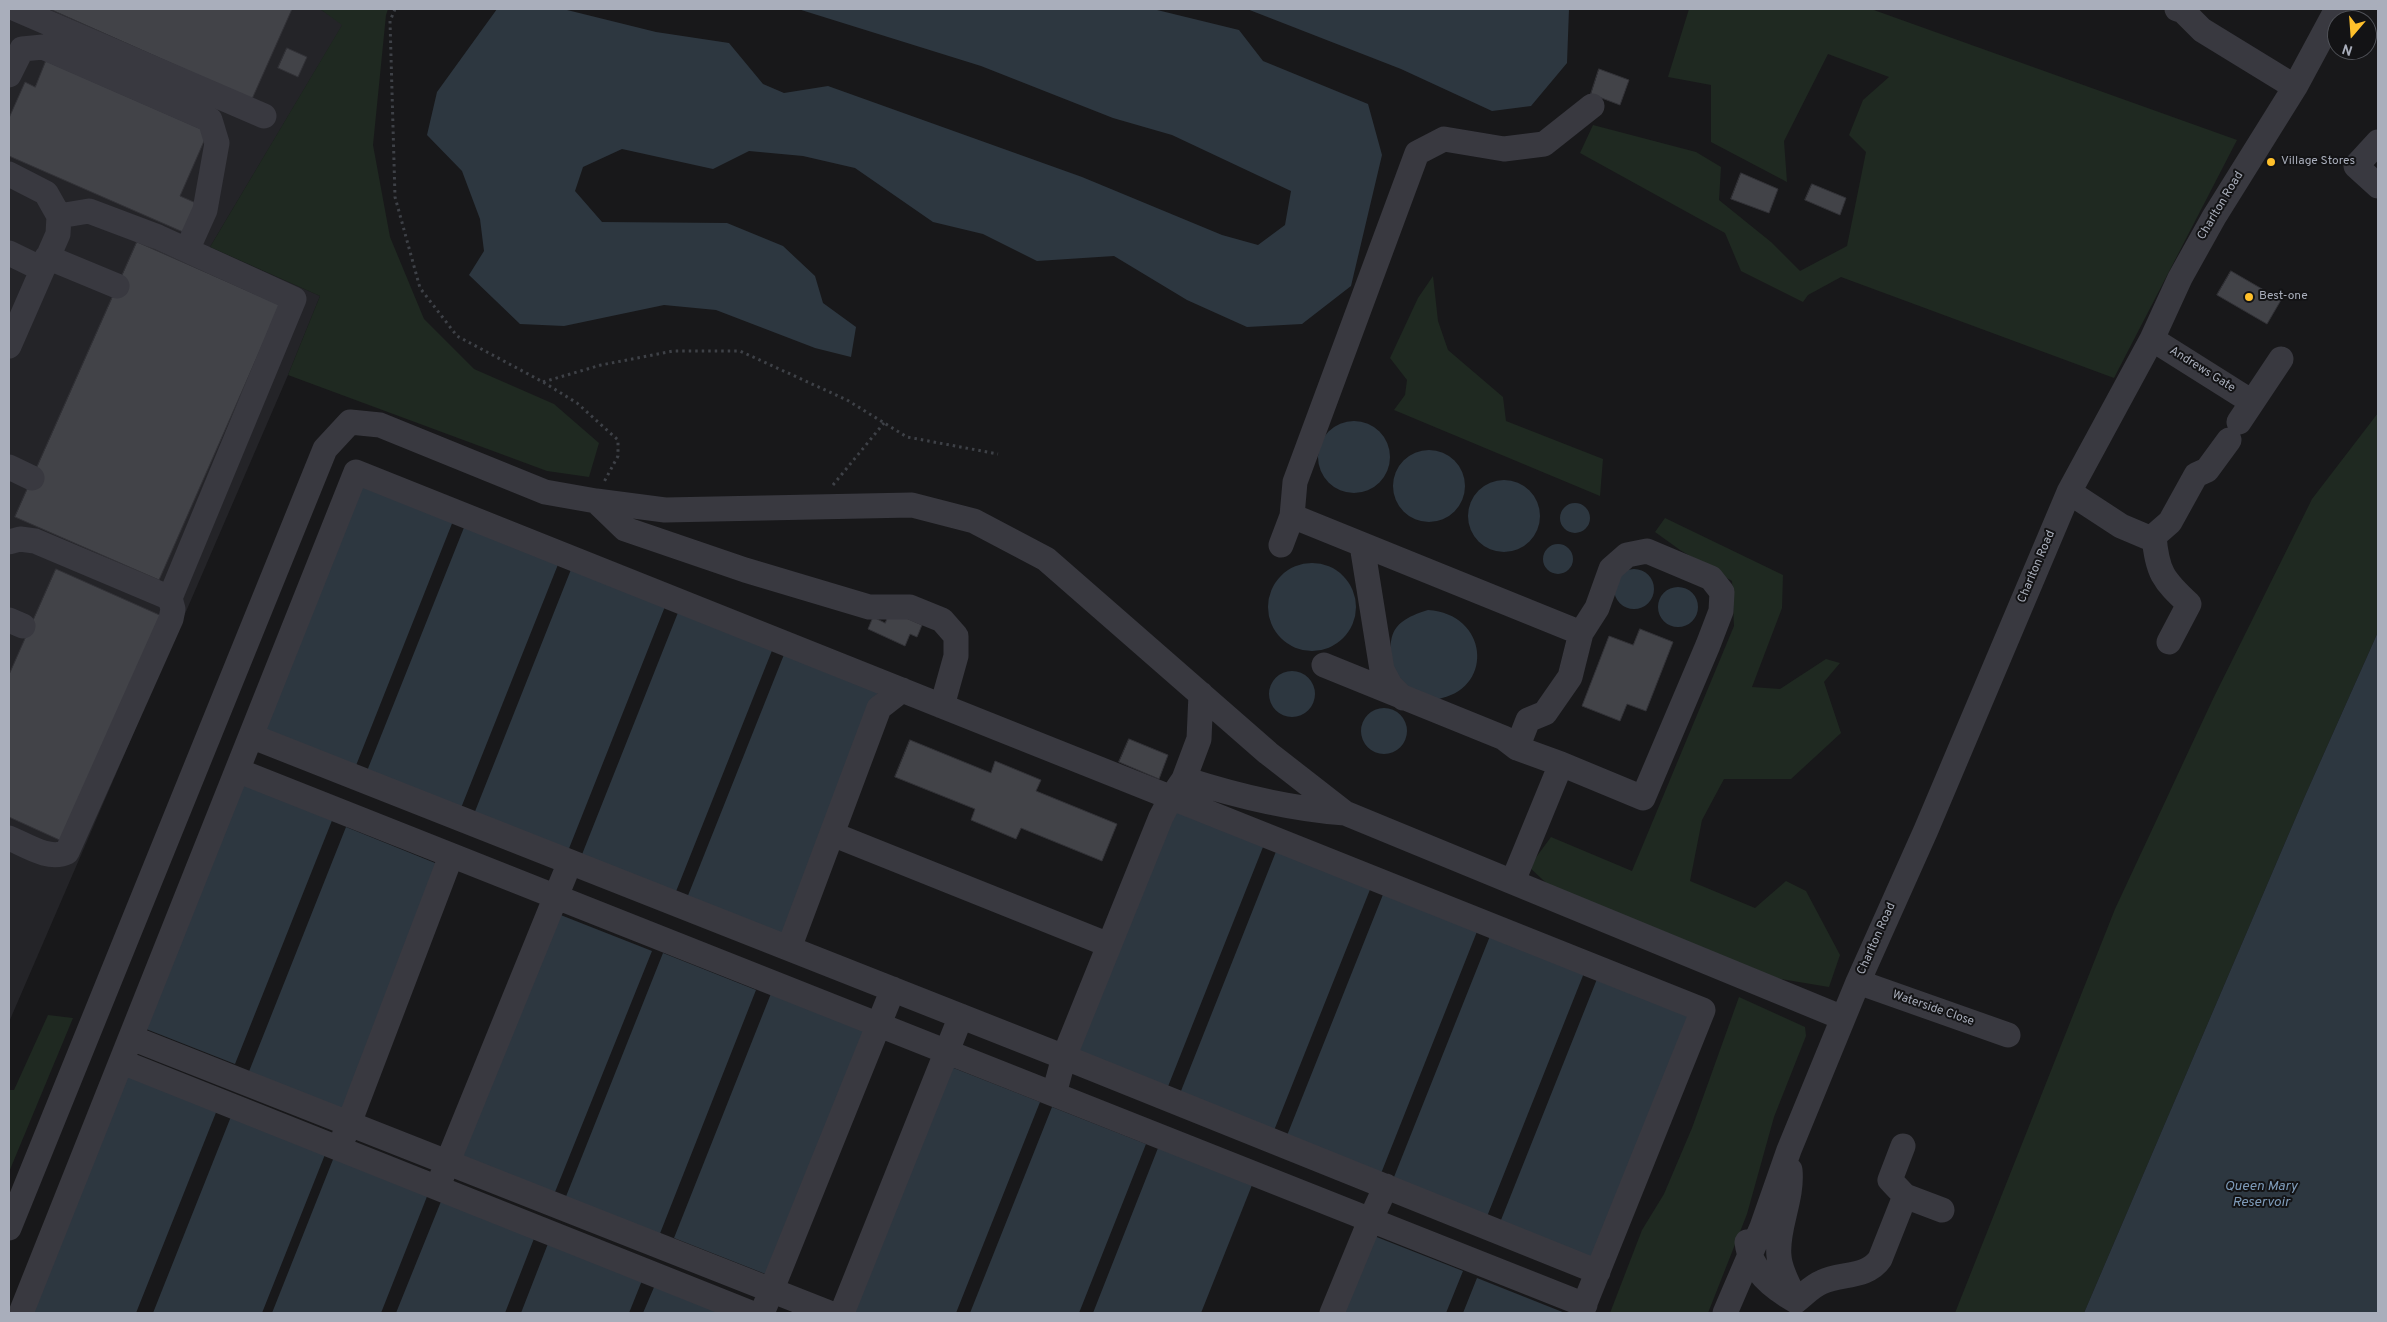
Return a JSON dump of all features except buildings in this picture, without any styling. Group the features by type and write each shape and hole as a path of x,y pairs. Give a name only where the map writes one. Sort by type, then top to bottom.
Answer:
{"street":[{"path":"16,9 264,116"},
{"path":"2177,9 2182,11 2202,30 2295,87"},
{"name":"Charlton Road","path":"1748,1256 1748,1224 1757,1202 1775,1166 1789,1150 1858,982 1926,830 2069,492 2152,339 2180,278 2214,217 2295,87 2337,9"},
{"path":"9,75 22,49 43,47 210,120 217,143 212,172 205,210 187,250"},
{"path":"1281,545 1292,516 1295,482 1416,153 1444,139 1504,149 1544,144 1592,106"},
{"path":"2378,142 2356,166 2378,186"},
{"path":"9,174 46,193 60,216 58,234 11,337"},
{"path":"9,838 47,854 58,856 67,852 171,619 173,608 170,598 294,299 158,237 89,211 60,216"},
{"path":"9,253 117,286"},
{"name":"Andrews Gate","path":"2152,339 2240,421"},
{"path":"2155,545 2196,475 2207,470 2281,359"},
{"path":"9,1228 325,449 350,422 380,425 545,492 596,501 665,510 912,505 974,522 1046,558 1268,752 1345,813 1843,1018"},
{"path":"9,467 32,478"},
{"path":"21,1313 356,472 942,706 1177,788 1703,1010 1583,1309 1477,1262 238,771"},
{"path":"2069,492 2121,526 2147,537 2155,545 2162,576 2189,604 2169,642"},
{"path":"596,501 625,529 746,570 870,607 910,606 942,620 956,636 956,656 942,706"},
{"path":"1292,516 1581,633"},
{"path":"9,542 20,539 35,541 170,598"},
{"path":"1362,545 1382,670 1390,684 1403,698"},
{"path":"1324,665 1504,738 1517,748 1643,798 1721,611 1722,592 1710,578 1646,551 1627,556 1611,570 1597,608 1581,633 1570,676 1545,713 1528,720 1517,748"},
{"path":"762,979 783,946 832,834 879,708 902,690"},
{"path":"1054,1094 1064,1057 1109,945 1199,739 1201,694"},
{"path":"251,736 1173,1100 1598,1272"},
{"path":"1513,881 1561,764"},
{"path":"344,813 357,778"},
{"path":"1177,788 1221,791 1305,810 1345,813"},
{"path":"832,834 1109,945"},
{"path":"339,1149 451,856"},
{"path":"437,1188 570,862"},
{"path":"665,940 679,904"},
{"name":"Waterside Close","path":"1858,982 2008,1035"},
{"path":"762,1313 893,990"},
{"path":"842,1313 945,1051 961,1016"},
{"path":"132,1038 830,1313"},
{"path":"122,1062 750,1313"},
{"path":"227,1104 238,1080"},
{"path":"1159,1136 1173,1100"},
{"path":"1272,1181 1286,1146"},
{"path":"1903,1146 1890,1180 1905,1196 1942,1210"},
{"path":"1789,1150 1790,1196 1778,1254 1780,1265 1799,1307"},
{"path":"1332,1313 1386,1186"},
{"path":"1799,1307 1819,1283 1835,1276 1867,1271 1874,1267 1880,1259 1905,1196"},
{"path":"561,1237 572,1211"},
{"path":"1477,1262 1492,1229"},
{"path":"652,1274 665,1248"},
{"path":"1748,1256 1756,1268 1772,1284 1799,1307"},
{"path":"1725,1313 1748,1256"}],"path":[{"path":"394,9 390,21 394,197 420,288 457,336 543,382 577,403 618,440 618,456 607,473 596,501"},
{"path":"543,382 601,365 673,352 740,351 847,400 907,437 998,454"},
{"path":"813,507 884,423"}],"shaded area":[{"path":"9,9 320,9 343,24 210,247 320,296 288,375 9,1022"},
{"path":"320,9 388,9 373,145 390,237 424,319 474,369 554,404 599,443 589,477 547,471 288,375 320,296 210,247 342,25"},
{"path":"1689,9 1871,9 2237,140 2114,378 1841,277 1808,295 1803,302 1741,271 1725,233 1580,153 1593,125 1696,152 1721,167 1719,200 1771,242 1800,271 1847,246 1866,152 1849,135 1863,100 1889,77 1828,54 1784,141 1787,182 1711,142 1711,85 1668,77"},
{"path":"1433,276 1438,321 1448,350 1503,397 1506,421 1603,459 1600,496 1394,410 1405,395 1407,380 1390,358 1418,298"},
{"path":"2378,413 2378,632 2305,796 2084,1313 1955,1313 2115,909 2212,701 2312,499"},
{"path":"1665,518 1783,575 1782,608 1752,687 1780,689 1826,659 1840,663 1824,682 1841,733 1791,779 1724,779 1702,820 1690,881 1755,908 1786,881 1806,891 1840,955 1829,987 1775,978 1556,892 1529,867 1551,837 1632,871 1734,626 1732,581 1680,550 1655,532"},
{"path":"1739,997 1805,1027 1806,1036 1774,1117 1747,1214 1708,1313 1610,1313 1642,1230 1664,1194 1692,1128"},
{"path":"48,1015 73,1018 9,1172 9,1090 14,1090"}],"water":[{"path":"497,9 563,9 656,32 729,43 763,84 784,93 828,86 1082,177 1222,235 1258,245 1285,225 1291,191 1172,135 1113,118 981,66 798,9 1153,9 1239,30 1263,61 1368,104 1382,155 1351,286 1302,324 1247,327 1187,300 1114,256 1037,261 983,234 933,222 855,168 803,156 749,151 713,169 622,149 583,167 575,191 602,222 727,223 783,246 815,276 823,303 856,327 851,357 815,348 716,310 664,305 564,326 520,324 469,275 484,251 480,219 462,171 427,135 437,92"},
{"path":"1247,9 1569,9 1567,63 1531,106 1492,111 1401,69"},
{"path":"1354,421 1374,427 1384,437 1390,457 1384,477 1374,487 1354,493 1334,487 1324,477 1318,457 1324,437 1334,427"},
{"path":"1429,450 1449,456 1459,466 1465,486 1459,506 1449,516 1429,522 1409,516 1399,506 1393,486 1399,466 1409,456"},
{"path":"1504,480 1524,486 1534,496 1540,516 1534,536 1524,546 1504,552 1484,546 1474,536 1468,516 1474,496 1484,486"},
{"path":"360,484 453,521 355,768 262,731"},
{"path":"1575,503 1586,507 1590,518 1586,529 1575,533 1564,529 1560,518 1564,507"},
{"path":"465,525 559,562 461,808 367,771"},
{"path":"1558,544 1569,548 1573,559 1569,570 1558,574 1547,570 1543,559 1547,548"},
{"path":"1303,563 1321,563 1337,570 1349,582 1356,598 1356,616 1349,632 1337,644 1321,651 1303,651 1287,644 1275,632 1268,616 1268,598 1275,582 1287,570"},
{"path":"572,567 666,604 568,851 474,814"},
{"path":"1634,569 1645,572 1651,578 1654,589 1651,600 1645,606 1634,609 1623,606 1617,600 1614,589 1617,578 1623,572"},
{"path":"1682,587 1689,590 1695,596 1698,607 1697,615 1689,624 1682,627 1674,627 1667,624 1659,615 1658,603 1661,596 1670,588"},
{"path":"679,610 773,648 675,894 581,857"},
{"path":"1428,610 1448,614 1463,624 1473,636 1477,651 1476,666 1470,680 1459,691 1435,699 1423,698 1394,678 1391,654 1393,635 1397,627 1403,621"},
{"name":"Queen Mary Reservoir","path":"2378,632 2378,1313 2084,1313 2305,796"},
{"path":"785,652 879,689 781,936 687,898"},
{"path":"1288,671 1296,671 1305,675 1311,681 1315,694 1311,707 1305,713 1296,717 1288,717 1279,713 1273,707 1269,698 1269,690 1273,681 1279,675"},
{"path":"1380,708 1388,708 1397,712 1403,718 1407,731 1403,744 1397,750 1388,754 1380,754 1371,750 1365,744 1361,735 1361,727 1365,718 1371,712"},
{"path":"239,781 333,818 235,1064 141,1027"},
{"path":"1171,805 1265,842 1167,1089 1073,1051"},
{"path":"346,827 440,865 342,1111 248,1074"},
{"path":"1277,849 1371,887 1273,1133 1179,1096"},
{"path":"1384,892 1478,929 1380,1176 1286,1138"},
{"path":"558,914 652,951 553,1197 460,1160"},
{"path":"1490,936 1584,973 1486,1219 1392,1182"},
{"path":"663,953 756,990 659,1236 565,1199"},
{"path":"1597,979 1690,1016 1592,1262 1499,1225"},
{"path":"772,991 866,1028 768,1275 674,1238"},
{"path":"946,1065 1040,1102 956,1313 852,1313"},
{"path":"123,1073 217,1110 136,1313 28,1313"},
{"path":"1052,1107 1146,1144 1079,1313 970,1313"},
{"path":"232,1114 326,1152 262,1313 153,1313"},
{"path":"1158,1148 1252,1185 1201,1313 1093,1313"},
{"path":"334,1157 428,1194 381,1313 272,1313"},
{"path":"442,1199 535,1236 505,1313 396,1313"},
{"path":"1369,1234 1463,1271 1446,1313 1338,1313"},
{"path":"549,1241 643,1278 629,1313 521,1313"},
{"path":"1477,1278 1565,1313 1463,1313"},
{"path":"655,1285 726,1313 643,1313"}],"place":[{"name":"Village Stores","path":"2271,162"},
{"name":"Best-one","path":"2249,297"}]}
